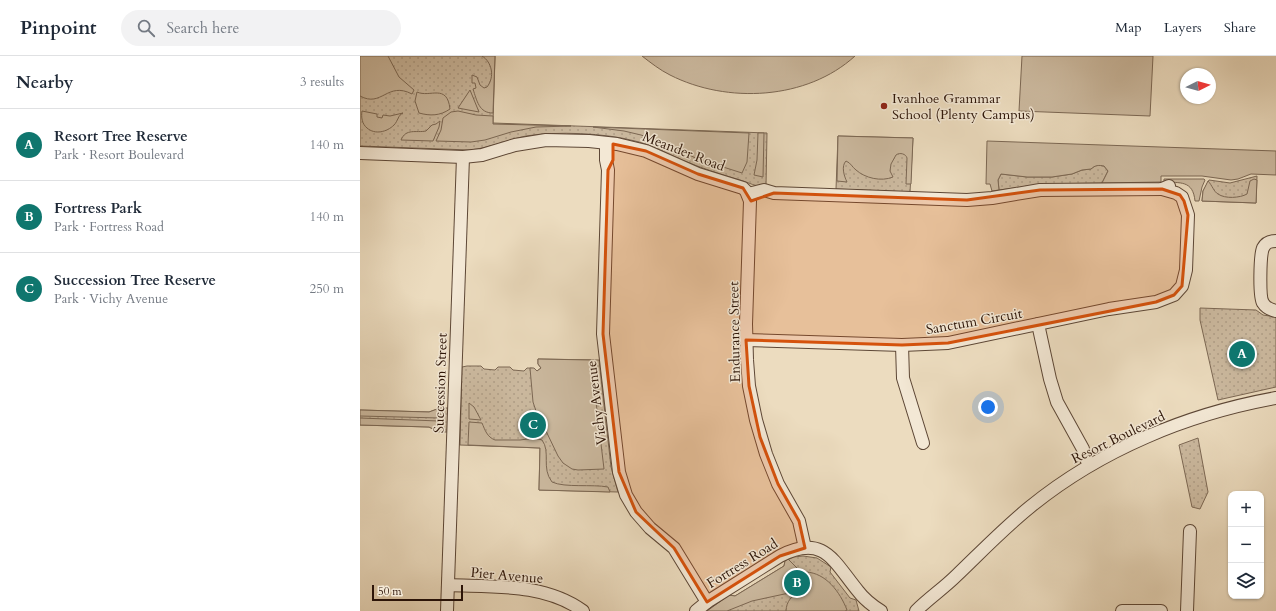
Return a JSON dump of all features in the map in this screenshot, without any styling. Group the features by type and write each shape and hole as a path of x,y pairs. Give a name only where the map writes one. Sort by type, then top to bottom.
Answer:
{"street":[{"name":"Meander Road","path":"360,153 463,157 482,155 536,141 557,140 610,143 650,152 698,174 743,188 749,198"},
{"name":"Vichy Avenue","path":"610,143 613,160 608,170 603,334 619,472 626,495 636,512 650,528 674,548 707,602"},
{"name":"Succession Street","path":"448,611 463,157"},
{"name":"Sanctum Circuit","path":"746,340 902,345 948,343 1125,306 1156,302 1166,304 1180,298 1186,290 1188,281 1186,270 1188,215 1191,210 1189,195 1178,186 1162,189 1040,190 992,198 967,200 774,192 764,197 749,198"},
{"name":"Endurance Street","path":"749,198 746,340 749,386 757,426 774,474 799,521 805,548"},
{"path":"1276,241 1266,243 1262,251 1260,293 1266,307 1276,311"},
{"path":"1038,324 1050,379 1057,402 1083,449 1084,456 1092,464"},
{"path":"902,345 903,378 923,443"},
{"name":"Resort Boulevard","path":"906,611 919,608 948,583 1016,518 1048,493 1092,464 1140,440 1180,423 1236,406 1276,398"},
{"path":"1187,611 1190,531"},
{"name":"Fortress Road","path":"696,611 707,602 780,556 789,551 805,548 820,550 826,553 842,570 858,592 868,602 881,611"},
{"name":"Pier Avenue","path":"448,586 532,590 557,596 583,611"},
{"name":"Fortress Road","path":"858,592 863,611"},
{"path":"1122,611 1161,611"}],"highlighted area":[{"path":"613,144 646,151 698,174 743,188 751,201 774,193 967,200 1040,190 1162,189 1180,195 1184,201 1188,215 1182,286 1174,295 1156,302 948,343 902,345 746,340 749,386 760,437 778,484 799,521 805,548 780,556 707,602 674,548 636,512 619,472 603,334 608,170 613,160"}],"shaded area":[{"path":"360,56 495,56 493,123 767,133 766,186 755,185 703,168 641,143 610,136 566,133 538,134 484,148 470,150 360,146"},
{"path":"360,56 388,56 399,77 414,90 412,94 403,91 396,91 374,99 368,99 360,96"},
{"path":"482,56 495,56 493,113 485,111 479,106 473,89 476,88 475,83 472,83 472,75 477,77 480,85 484,88 487,87 491,79 492,74 490,66"},
{"path":"642,56 855,56 836,71 814,82 790,89 766,93 741,93 716,90 692,84 666,73"},
{"path":"1022,56 1153,56 1150,116 1019,111"},
{"path":"470,90 479,112 458,108"},
{"path":"417,92 442,94 448,101 450,109 435,115 419,113 415,101"},
{"path":"362,111 377,114 377,117 382,118 383,115 390,116 403,113 391,127 384,131 377,132 370,130 365,126 362,120"},
{"path":"458,111 476,115 493,116 493,124 571,126 536,127 471,142 436,141 441,130 443,118 451,112"},
{"path":"440,121 433,141 401,140 408,132 426,131 432,125"},
{"path":"593,127 749,133 747,162 742,173 698,159 656,140 641,135"},
{"path":"758,133 764,133 763,177 754,175 757,160"},
{"path":"838,136 913,138 910,192 836,189"},
{"path":"838,136 913,138 911,184 906,184 907,158 903,154 896,155 891,164 890,171 893,177 878,179 868,177 860,173 846,161 843,168 847,182 837,181"},
{"path":"987,141 1276,151 1276,175 1251,174 1231,180 1202,176 1161,176 1161,182 1102,183 1108,171 1104,166 1099,165 1091,169 1082,170 1072,174 1052,177 1027,177 1001,174 998,180 999,190 992,191 990,184 986,184"},
{"path":"1099,165 1104,166 1108,171 1102,183 1046,184 999,190 998,180 1001,174 1027,177 1052,177 1072,174 1082,170 1091,169"},
{"path":"1257,176 1256,203 1202,201 1203,191 1209,180 1230,183"},
{"path":"1164,179 1204,179 1199,201 1195,201 1192,189 1189,186 1180,183 1164,182"},
{"path":"1254,179 1257,180 1256,203 1202,201 1203,191 1208,181 1215,192 1221,196 1232,197 1247,194 1250,181"},
{"path":"1200,308 1256,310 1263,315 1276,317 1276,387 1218,400 1200,320"},
{"path":"538,359 599,360 611,467 618,492 539,490 540,448 460,445 462,367 481,366 484,369 495,370 498,367 510,367 513,370 524,371 527,368 530,368 537,371 541,368 538,364"},
{"path":"538,359 591,360 604,469 572,469 563,463 558,456 546,431 546,422 542,418 538,417 533,402 530,368 534,368 537,371 541,368 538,364"},
{"path":"469,403 474,407 481,420 469,419"},
{"path":"440,408 448,408 447,432 439,432 429,427 360,425 360,410 429,412"},
{"path":"440,408 440,418 360,416 360,410 429,412"},
{"path":"360,418 439,421 439,432 429,427 360,425"},
{"path":"469,422 482,423 488,435 495,440 520,440 535,438 542,440 546,450 547,471 552,482 564,485 608,487 610,492 539,490 540,448 468,445"},
{"path":"1198,438 1208,492 1200,509 1192,507 1179,445"},
{"path":"803,556 817,558 831,567 830,572 850,598 856,600 859,611 707,611 729,595 735,596 784,566 785,561 794,557"},
{"path":"788,559 798,569 793,587 789,593 752,601 727,611 707,611 729,595 735,596 784,566 785,561"},
{"path":"806,572 813,573 826,580 836,590 847,610 786,611 787,604 790,599 804,585 806,580"}],"place":[{"name":"Ivanhoe Grammar School (Plenty Campus)","path":"884,106"},
{"name":"Resort Tree Reserve","path":"1242,354"},
{"name":"Succession Tree Reserve","path":"533,425"},
{"name":"Fortress Park","path":"797,583"}]}
